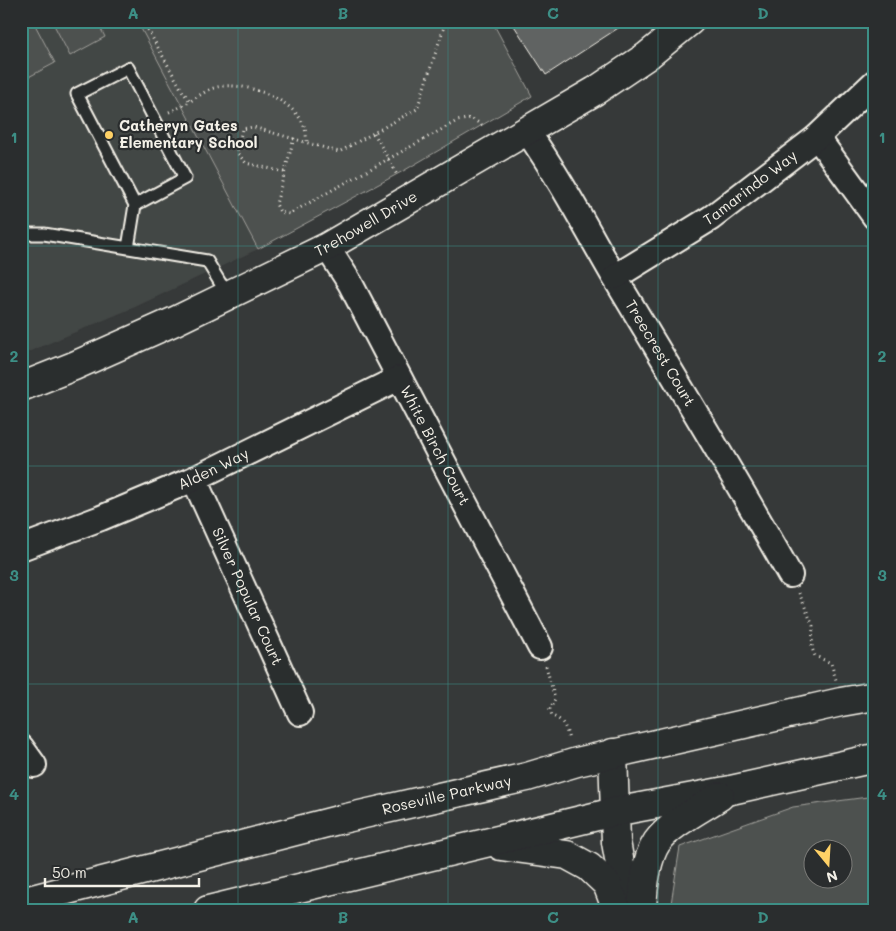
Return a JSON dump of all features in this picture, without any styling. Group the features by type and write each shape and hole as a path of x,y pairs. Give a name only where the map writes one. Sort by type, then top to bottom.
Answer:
{"main road":[{"name":"Trehowell Drive","path":"21,387 74,366 228,296 327,247 595,91 647,56 690,21"},
{"name":"Roseville Parkway","path":"21,902 324,824 527,777 577,762 875,696"},
{"path":"613,754 616,842 629,910"},
{"path":"208,910 614,812 730,790 875,758"},
{"path":"642,910 646,872 657,842 669,829 730,790"},
{"path":"485,844 567,854 589,867 607,884 617,910"}],"street":[{"name":"Tamarindo Way","path":"615,277 711,218 817,137 875,82"},
{"name":"Treecrest Court","path":"527,131 548,161 790,575"},
{"path":"817,137 875,217"},
{"name":"White Birch Court","path":"327,247 350,283 540,647"},
{"name":"Alden Way","path":"21,548 101,518 194,479 399,378"},
{"name":"Silver Popular Court","path":"194,479 300,713"}],"lane":[{"path":"128,248 135,205 77,94 128,68 185,178 135,205"},
{"path":"21,236 44,234 207,261 228,296"}],"path":[{"path":"143,21 190,101"},
{"path":"284,172 246,163 237,153 242,129 253,127 307,141 339,152 374,134 417,109 446,21"},
{"path":"154,120 190,101 198,94 230,85 270,95 282,102 304,125 307,141"},
{"path":"294,138 276,204 280,212 289,214 457,122 471,118 485,127"},
{"path":"374,134 397,175"},
{"path":"790,575 813,626 812,648 815,656 831,663 841,702"},
{"path":"540,647 555,700 550,708 552,716 560,719 564,724 577,762"}],"shaded area":[{"name":"Catheryn Gates Elementary School","path":"21,21 137,21 258,249 135,307 21,355"},
{"path":"21,21 33,21 55,63 21,81"},
{"path":"52,21 97,21 105,37 70,56"},
{"path":"137,21 492,21 532,96 405,170 258,249"},
{"path":"875,796 875,910 670,910 680,847 793,807"}],"building":[{"path":"511,21 629,21 546,75"}],"place":[{"name":"Catheryn Gates Elementary School","path":"109,135"}]}
